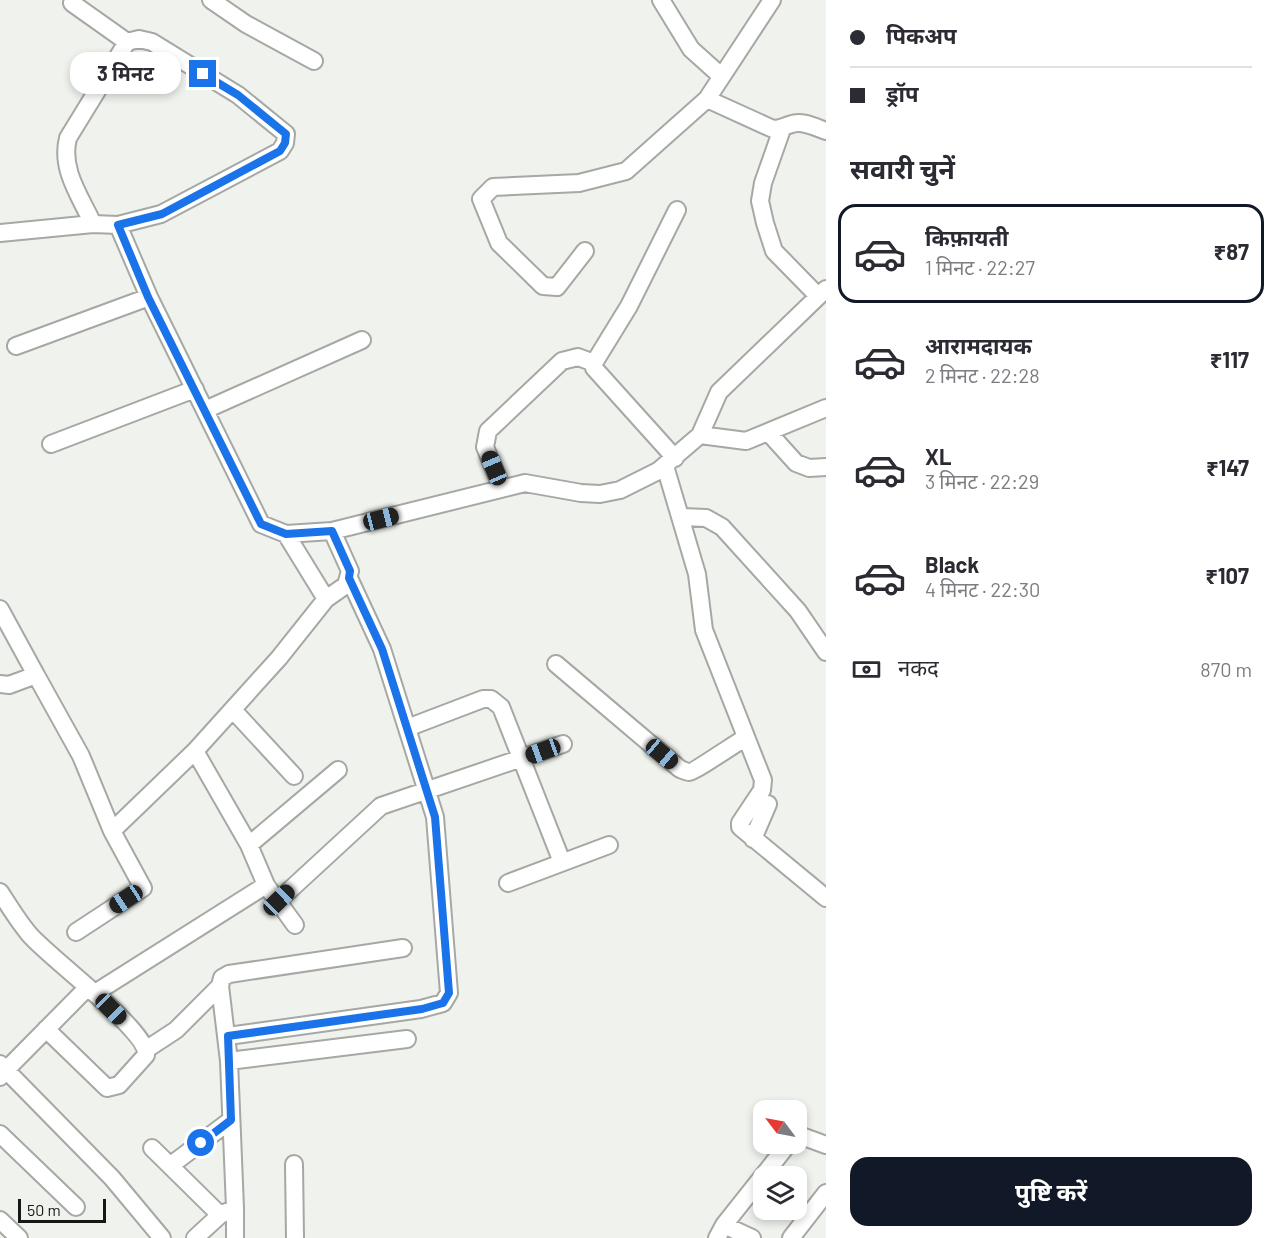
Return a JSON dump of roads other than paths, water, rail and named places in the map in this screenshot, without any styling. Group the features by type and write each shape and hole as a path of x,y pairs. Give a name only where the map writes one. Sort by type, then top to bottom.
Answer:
{"street":[{"path":"211,0 246,24 314,61"},
{"path":"661,0 691,49 721,76"},
{"path":"585,251 557,287 543,286 499,243 481,199 493,187 579,183 626,171 707,99 772,0"},
{"path":"68,1 127,42"},
{"path":"0,233 93,224 118,225 162,214 280,151 285,143 286,134 238,95 152,42 139,39 127,42 68,138 64,152 65,165 93,224"},
{"path":"707,99 773,129 782,129 794,123 800,123 826,131"},
{"path":"118,225 148,297 261,524 286,534 332,531 525,483 542,488 600,494 620,490 670,462 700,435 719,392 822,292 774,251 765,223 760,201 763,183 782,129"},
{"path":"677,210 629,306 594,363 594,368 670,462 697,574 704,630 769,794 740,823 743,832 826,898"},
{"path":"16,346 148,297"},
{"path":"205,410 362,340"},
{"path":"502,488 485,447 488,431 562,361 578,357 594,363"},
{"path":"51,444 195,389"},
{"path":"700,435 739,442 826,408"},
{"path":"768,432 796,463 809,468 826,467"},
{"path":"682,517 706,518 722,527 798,611 826,652"},
{"path":"112,831 234,710 326,599 346,585 350,571 332,531"},
{"path":"286,534 326,599"},
{"path":"228,1036 422,1009 443,1003 449,993 438,837 427,789 382,649 349,578"},
{"path":"0,609 81,756 112,831 143,888 76,932"},
{"path":"556,664 687,772 696,770 721,751 745,738"},
{"path":"0,684 9,686 36,675"},
{"path":"407,728 483,699 491,699 501,707 562,862"},
{"path":"234,710 294,776"},
{"path":"279,900 381,806 563,744"},
{"path":"195,751 249,845 266,885 295,925"},
{"path":"249,845 338,770"},
{"path":"508,882 609,845"},
{"path":"162,1238 112,1178 2,1070 92,990 266,885"},
{"path":"0,892 30,935 92,990 143,1042 147,1049 146,1055 119,1085 107,1088 46,1029"},
{"path":"235,1238 227,1211 231,1120 228,1036 220,986 222,978 230,974 403,948"},
{"path":"147,1049 176,1030 220,986"},
{"path":"229,1061 407,1039"},
{"path":"171,1165 231,1120"},
{"path":"0,1134 76,1207"},
{"path":"807,1138 826,1145"},
{"path":"152,1148 227,1211"},
{"path":"752,1238 720,1231 780,1154"},
{"path":"294,1164 295,1238"},
{"path":"791,1238 826,1193"},
{"path":"195,1238 227,1211"},
{"path":"0,1220 19,1238"}]}
